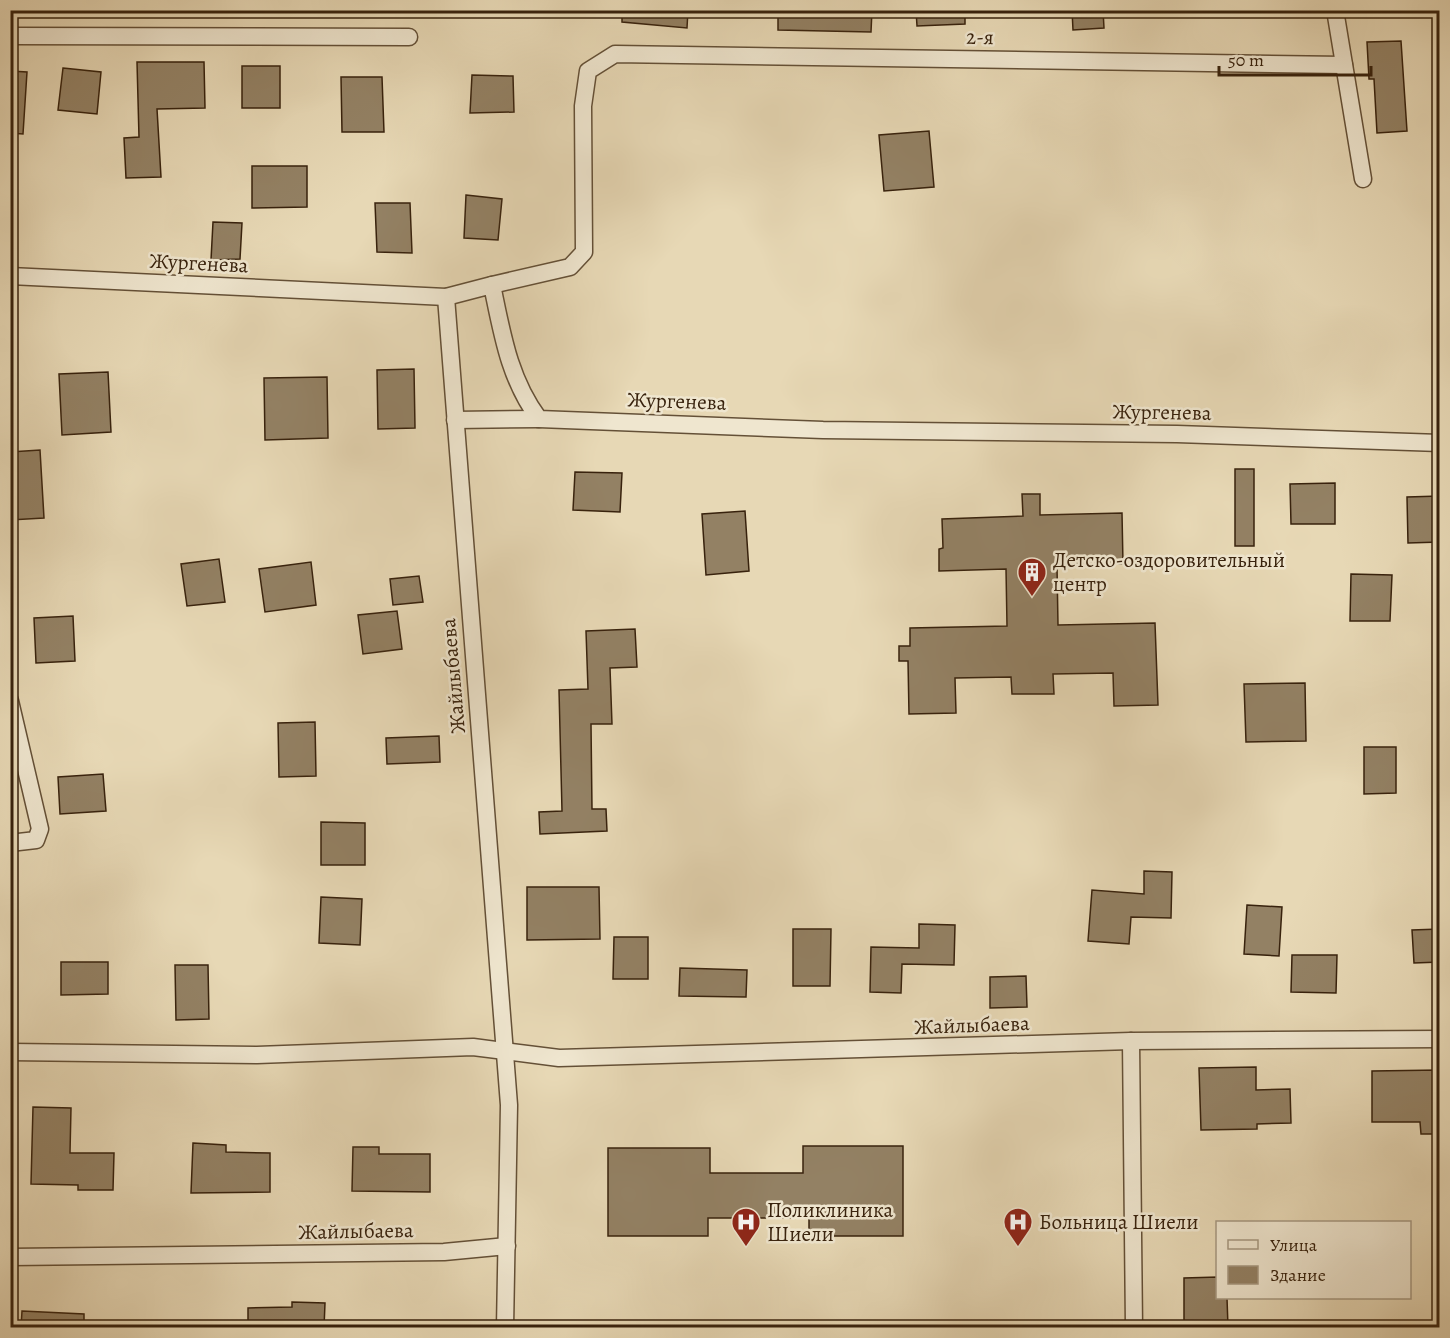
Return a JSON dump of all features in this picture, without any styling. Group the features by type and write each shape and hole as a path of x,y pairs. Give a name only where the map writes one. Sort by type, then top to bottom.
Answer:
{"street":[{"path":"1335,10 1363,179"},
{"path":"10,36 409,37"},
{"name":"2-я","path":"615,54 1344,65"},
{"name":"Жургенева","path":"10,276 446,297 570,267 584,252 583,106 588,71 615,54"},
{"path":"492,285 512,372 525,400 539,419"},
{"name":"Жайлыбаева","path":"10,1257 444,1252 507,1246 509,1105 506,1051 446,297"},
{"name":"Жургенева","path":"455,420 539,419 823,430 1177,434 1440,443"},
{"path":"10,701 40,829 36,840 10,843"},
{"name":"Жайлыбаева","path":"506,1051 559,1058 1131,1041 1440,1039"},
{"path":"1131,1041 1134,1328"},
{"path":"10,1052 258,1055 473,1047 506,1051"},
{"path":"505,1328 507,1246"}],"building":[{"path":"622,10 688,10 687,28 622,22"},
{"path":"778,10 872,10 871,32 778,30"},
{"path":"916,10 965,10 965,24 917,26"},
{"path":"1072,10 1103,10 1104,28 1073,30"},
{"path":"1401,41 1407,131 1377,133 1374,79 1369,79 1367,42"},
{"path":"137,62 204,62 205,108 157,109 161,177 126,178 124,138 139,137"},
{"path":"242,66 280,66 280,108 242,108"},
{"path":"63,68 101,72 97,114 58,110"},
{"path":"10,71 27,72 23,134 10,133"},
{"path":"472,75 513,76 514,112 470,113"},
{"path":"341,77 382,77 384,132 342,132"},
{"path":"929,131 934,187 884,191 879,135"},
{"path":"252,166 307,166 307,207 252,208"},
{"path":"466,195 502,199 498,240 464,238"},
{"path":"375,203 410,203 412,253 377,252"},
{"path":"213,222 242,223 240,259 211,260"},
{"path":"414,369 415,428 378,429 377,370"},
{"path":"108,372 111,432 62,435 59,374"},
{"path":"327,377 328,438 265,440 264,378"},
{"path":"40,450 44,518 10,520 10,452"},
{"path":"1235,469 1254,469 1254,546 1235,546"},
{"path":"575,472 622,473 620,512 573,510"},
{"path":"1335,483 1335,524 1291,524 1290,484"},
{"name":"Детско-оздоровительный центр","path":"1022,494 1040,494 1040,515 1122,513 1123,564 1057,566 1058,625 1155,623 1158,705 1114,706 1113,673 1053,674 1054,694 1012,694 1011,677 955,678 956,713 909,714 908,661 899,661 899,646 910,646 910,628 1007,626 1006,569 939,571 939,549 943,548 942,519 1023,516"},
{"path":"1440,496 1440,542 1408,543 1407,497"},
{"path":"745,511 749,571 706,575 702,514"},
{"path":"219,559 225,602 187,606 181,564"},
{"path":"311,562 316,605 265,612 259,569"},
{"path":"1351,574 1392,575 1390,621 1350,621"},
{"path":"419,576 423,602 393,605 390,579"},
{"path":"397,611 402,649 363,654 358,615"},
{"path":"73,616 75,661 36,663 34,618"},
{"path":"635,629 637,667 610,668 612,724 591,724 592,809 606,809 607,831 540,834 539,812 562,811 559,690 588,689 586,631"},
{"path":"1305,683 1306,741 1246,742 1244,684"},
{"path":"315,722 316,776 279,777 278,723"},
{"path":"439,736 440,762 387,764 386,738"},
{"path":"1364,747 1396,747 1396,793 1364,794"},
{"path":"103,774 106,811 60,814 58,777"},
{"path":"321,822 365,823 365,865 321,865"},
{"path":"1144,871 1172,872 1171,918 1131,917 1129,944 1088,941 1092,890 1144,894"},
{"path":"527,887 599,887 600,939 527,940"},
{"path":"321,897 362,899 360,945 319,943"},
{"path":"1247,905 1282,907 1279,956 1244,954"},
{"path":"919,924 955,925 954,965 902,964 901,993 870,992 871,947 919,948"},
{"path":"793,929 831,929 830,986 793,986"},
{"path":"1440,929 1440,962 1414,963 1412,930"},
{"path":"614,937 648,937 648,979 613,979"},
{"path":"1292,955 1337,955 1336,993 1291,992"},
{"path":"61,962 108,962 108,994 61,995"},
{"path":"175,965 208,965 209,1019 176,1020"},
{"path":"680,968 747,970 746,997 679,996"},
{"path":"1026,976 1027,1007 990,1008 990,977"},
{"path":"1256,1067 1256,1090 1290,1089 1291,1123 1257,1124 1257,1129 1201,1130 1199,1068"},
{"path":"1440,1070 1440,1134 1421,1134 1420,1122 1372,1122 1372,1071"},
{"path":"33,1107 71,1108 70,1153 114,1153 113,1190 78,1190 78,1185 31,1184"},
{"path":"193,1143 226,1145 226,1152 270,1153 270,1192 191,1193"},
{"name":"Поликлиника Шиели","path":"803,1146 903,1146 903,1236 809,1236 809,1218 708,1218 708,1236 608,1236 608,1148 710,1148 710,1173 803,1173"},
{"path":"353,1147 379,1147 379,1154 430,1154 430,1192 352,1191"},
{"path":"1216,1277 1216,1299 1227,1299 1228,1327 1184,1327 1184,1278"},
{"path":"292,1302 325,1303 324,1328 248,1328 248,1308 292,1307"},
{"path":"22,1311 84,1314 84,1328 21,1328"}],"place":[{"name":"Детско-оздоровительный центр","path":"1032,598"},
{"name":"Поликлиника Шиели","path":"746,1248"},
{"name":"Больница Шиели","path":"1018,1248"}]}
